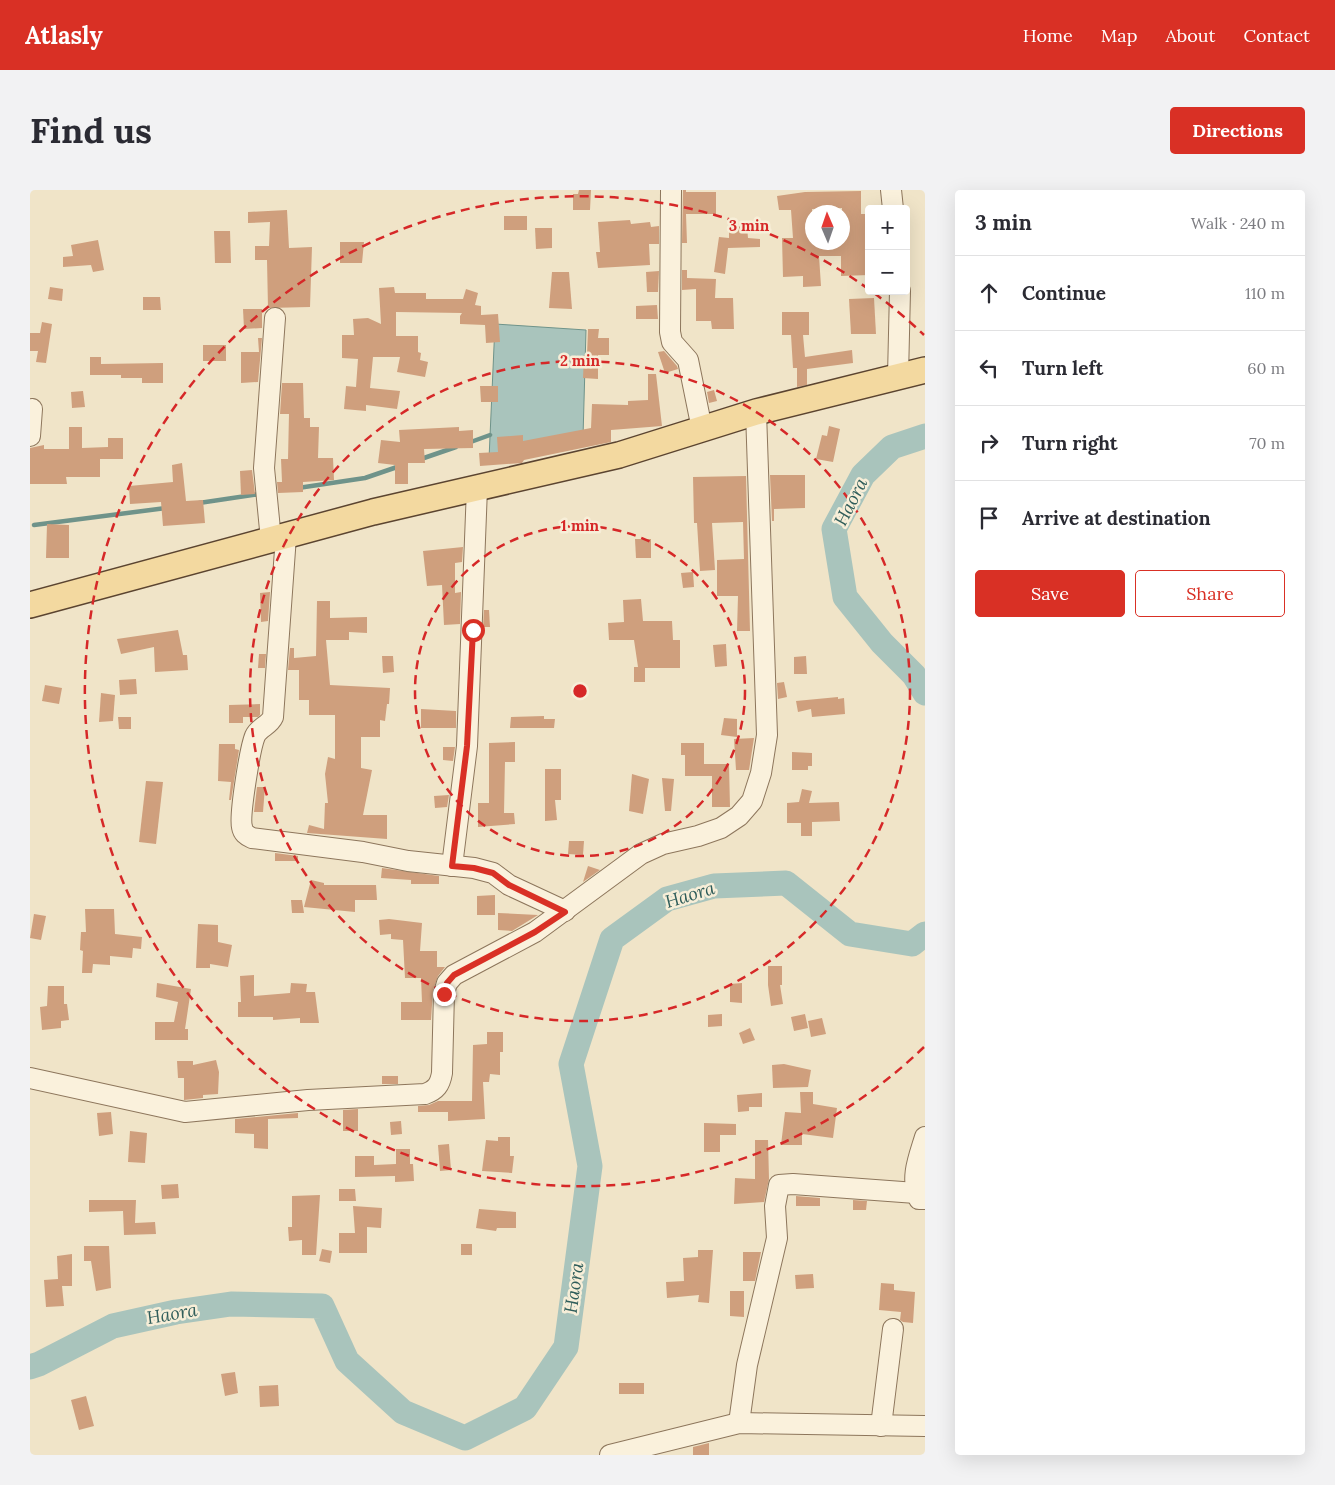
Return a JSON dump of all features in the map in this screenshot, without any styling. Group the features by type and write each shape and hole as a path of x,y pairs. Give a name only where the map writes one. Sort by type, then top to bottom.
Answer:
{"main road":[{"path":"30,605 278,538 477,488 619,455 756,412 925,370"}],"street":[{"path":"671,190 670,332 672,342 688,360 702,429"},
{"path":"891,190 893,205"},
{"path":"898,376 900,295"},
{"path":"275,318 264,468 278,538 273,717 270,724 256,733 252,744 242,811 241,826 245,835 252,838 474,868 493,873 509,885 565,912"},
{"path":"30,436 32,409"},
{"path":"30,1078 185,1112 308,1100 425,1094 434,1091 440,1082 444,994 447,983 454,975 535,932 565,912 642,854 663,844 721,828 739,816 752,801 761,773 767,735 756,412"},
{"path":"452,866 467,746 477,488"},
{"path":"739,1423 747,1365 777,1238 775,1206 779,1185 793,1184 921,1196 914,1170 925,1136"},
{"path":"881,1426 893,1329"},
{"path":"610,1455 739,1423 925,1426"}],"water":[{"path":"495,324 586,330 583,437 489,459"}],"building":[{"path":"579,190 591,190 590,210 573,210 573,194 578,194"},
{"path":"683,190 686,190 686,192 716,192 716,214 686,214 687,243 682,243"},
{"path":"861,191 861,214 865,214 865,275 841,276 841,256 819,256 821,286 803,287 803,276 783,277 782,238 793,238 791,210 779,210 777,196 805,192"},
{"path":"287,210 289,248 312,247 310,307 268,308 267,260 255,260 255,246 269,246 270,222 248,223 248,212"},
{"path":"504,216 527,216 527,230 504,230"},
{"path":"630,220 631,224 650,222 651,227 659,226 659,244 649,244 650,265 598,268 596,252 600,252 598,222"},
{"path":"747,226 748,238 760,239 760,247 728,248 725,274 714,272 719,237 729,238 729,227"},
{"path":"535,228 552,228 552,248 536,249"},
{"path":"214,231 230,231 231,263 215,263"},
{"path":"98,240 104,270 93,272 91,265 63,267 63,257 73,256 71,245"},
{"path":"340,242 364,242 362,263 340,263"},
{"path":"682,270 687,270 687,278 716,279 715,298 733,298 734,329 712,329 711,321 696,321 696,289 682,290"},
{"path":"659,271 658,292 647,292 646,272"},
{"path":"552,272 569,272 572,309 549,308"},
{"path":"50,287 63,289 62,301 48,299"},
{"path":"394,287 395,293 426,293 426,299 463,299 466,289 478,293 475,305 481,306 481,315 498,314 500,342 486,343 485,325 460,324 462,313 396,312 396,336 418,336 418,352 421,353 420,360 428,362 425,377 397,372 400,357 373,357 370,388 400,391 397,409 366,405 366,411 344,409 346,386 356,387 358,359 342,358 342,335 354,335 353,319 368,318 381,324 379,288"},
{"path":"143,297 160,297 161,310 143,310"},
{"path":"874,298 876,334 851,334 849,299"},
{"path":"657,305 658,319 636,319 636,306"},
{"path":"243,309 262,309 262,328 244,329"},
{"path":"782,312 809,312 809,335 803,335 805,357 852,350 853,363 807,369 807,385 797,387 797,368 793,368 791,335 782,335"},
{"path":"42,322 52,324 46,363 36,362 38,351 30,351 30,333 40,333"},
{"path":"588,329 599,329 598,338 609,338 609,355 598,355 598,379 583,378 584,355 587,355"},
{"path":"258,338 262,338 258,382 241,383 241,352 259,352"},
{"path":"203,345 226,345 226,361 203,361"},
{"path":"664,351 678,369 665,373 658,352"},
{"path":"90,357 101,357 101,364 163,363 163,383 142,383 142,378 121,378 121,375 90,375"},
{"path":"648,374 656,374 662,426 611,430 611,442 524,460 522,463 480,466 479,453 498,452 497,437 523,435 523,441 591,428 592,404 628,405 628,401 648,400"},
{"path":"282,383 303,383 304,418 310,418 310,427 319,427 318,458 333,458 334,480 303,482 303,492 278,493 277,482 282,482 281,459 288,459 289,414 280,414"},
{"path":"480,386 498,386 498,402 481,402"},
{"path":"714,390 717,401 709,403 707,392"},
{"path":"83,391 85,407 72,408 71,392"},
{"path":"829,426 840,429 833,462 816,459 822,435 827,436"},
{"path":"69,427 82,427 82,448 108,447 108,438 123,438 123,459 100,459 100,477 66,477 67,484 30,484 30,448 44,445 44,449 69,449"},
{"path":"459,427 459,431 473,430 473,448 424,449 425,463 408,463 408,484 395,484 395,465 378,463 381,440 400,442 399,430"},
{"path":"182,463 186,501 203,500 205,523 163,526 161,502 130,504 129,486 173,482 172,465"},
{"path":"252,470 255,494 241,495 240,471"},
{"path":"770,475 805,475 805,508 774,509 774,521 772,521"},
{"path":"746,476 750,631 737,631 738,596 717,596 717,560 744,559 743,522 712,523 715,570 700,571 697,523 694,523 693,477"},
{"path":"47,524 69,525 69,558 46,558"},
{"path":"635,539 651,539 651,558 636,558"},
{"path":"463,547 462,562 455,563 455,593 461,592 460,624 444,625 442,585 427,586 423,551"},
{"path":"693,572 694,587 683,588 681,573"},
{"path":"270,592 268,621 261,622 260,593"},
{"path":"641,599 643,621 672,621 673,640 680,640 680,668 645,668 645,682 634,682 634,667 638,667 634,640 609,640 608,623 624,622 623,600"},
{"path":"317,601 330,601 330,618 367,617 367,633 349,632 349,640 326,640 330,685 390,688 385,721 380,720 380,737 361,737 361,768 372,770 363,815 387,815 387,839 307,833 309,825 324,829 325,803 328,803 325,774 328,757 335,759 335,715 309,715 309,700 299,700 299,670 288,670 290,648 294,648 294,658 316,656"},
{"path":"484,610 489,610 490,627 483,627"},
{"path":"178,630 183,655 187,655 188,670 155,672 154,647 121,654 117,639"},
{"path":"726,644 727,666 715,667 713,645"},
{"path":"259,654 266,654 265,668 258,668"},
{"path":"382,656 393,656 394,672 383,673"},
{"path":"806,656 807,674 794,674 794,657"},
{"path":"136,679 137,694 120,695 119,680"},
{"path":"784,682 787,697 778,699 777,683"},
{"path":"45,685 62,688 59,704 42,701"},
{"path":"101,693 115,695 113,721 99,722"},
{"path":"838,697 838,699 844,698 845,714 812,717 811,709 798,712 796,701"},
{"path":"260,704 260,715 258,717 243,717 243,723 229,723 229,705"},
{"path":"421,709 456,711 456,728 421,728"},
{"path":"544,716 544,719 555,719 554,728 510,728 511,717"},
{"path":"118,717 131,717 131,729 119,729"},
{"path":"724,718 737,719 737,737 721,735"},
{"path":"754,738 749,770 736,770 734,739"},
{"path":"515,742 515,762 505,762 504,813 514,813 515,824 478,827 478,803 489,803 489,743"},
{"path":"681,743 704,743 704,764 729,764 730,807 712,807 712,776 685,776 685,755 681,755"},
{"path":"219,744 235,744 235,749 239,750 231,800 229,800 231,782 218,781"},
{"path":"443,747 455,747 453,761 443,760"},
{"path":"792,752 812,753 812,766 808,766 808,770 792,770"},
{"path":"545,769 561,769 561,800 555,800 557,820 545,821"},
{"path":"632,774 649,779 643,814 629,811"},
{"path":"662,778 674,779 671,811 665,811"},
{"path":"146,781 163,782 156,844 139,842"},
{"path":"257,787 265,787 263,812 254,812"},
{"path":"802,789 812,791 809,803 839,802 840,821 812,822 812,836 801,836 801,823 787,823 787,803 799,802"},
{"path":"449,795 447,807 435,808 434,796"},
{"path":"569,841 584,841 583,855 568,854"},
{"path":"275,853 298,856 298,861 275,861"},
{"path":"588,866 600,870 583,882"},
{"path":"382,868 439,876 439,884 411,884 411,880 381,878"},
{"path":"311,880 324,883 324,885 376,885 377,900 355,900 355,912 304,907"},
{"path":"495,895 495,915 477,915 477,896"},
{"path":"291,900 302,900 304,913 292,913"},
{"path":"85,909 114,909 115,934 142,937 141,949 133,948 132,958 110,956 110,965 93,964 92,973 82,973 83,951 80,950 81,932 86,932"},
{"path":"498,913 538,915 512,931 498,930"},
{"path":"34,914 46,916 41,940 30,938"},
{"path":"389,919 422,923 420,951 437,951 437,967 445,967 438,976 433,990 431,1020 401,1020 401,1002 422,1002 421,978 405,978 403,940 391,939 391,934 380,935 379,920"},
{"path":"198,924 218,925 218,942 232,945 228,967 210,964 210,968 196,968"},
{"path":"768,966 782,966 782,985 780,985 783,1004 771,1006"},
{"path":"254,975 254,996 290,993 291,983 307,984 306,992 315,992 319,1023 300,1023 300,1018 273,1020 273,1017 238,1017 238,1002 241,1002 240,976"},
{"path":"157,983 191,989 185,1029 188,1029 188,1040 155,1040 155,1022 174,1022 178,1002 156,997"},
{"path":"742,983 742,1003 730,1002 730,984"},
{"path":"48,986 64,986 64,1004 67,1004 69,1020 61,1021 61,1028 42,1030 40,1007 47,1006"},
{"path":"722,1014 722,1026 708,1027 708,1015"},
{"path":"805,1014 808,1028 794,1031 791,1017"},
{"path":"822,1018 826,1034 811,1037 808,1021"},
{"path":"750,1028 755,1040 743,1044 739,1033"},
{"path":"487,1032 503,1032 503,1052 500,1052 500,1075 490,1074 489,1082 483,1082 485,1119 448,1121 448,1112 418,1112 418,1106 429,1105 438,1101 472,1101 473,1045 487,1044"},
{"path":"216,1060 219,1072 218,1094 203,1095 203,1098 184,1100 184,1078 178,1078 177,1061 193,1061 193,1065"},
{"path":"784,1064 811,1070 808,1087 773,1088 772,1065"},
{"path":"382,1076 398,1076 398,1084 382,1084"},
{"path":"800,1092 813,1092 813,1104 837,1108 833,1138 802,1134 802,1145 781,1145 785,1112 801,1113"},
{"path":"762,1093 762,1107 749,1107 749,1111 738,1112 737,1095"},
{"path":"358,1109 358,1131 343,1131 343,1110"},
{"path":"111,1112 113,1134 99,1136 97,1113"},
{"path":"298,1113 298,1118 268,1119 268,1149 254,1148 254,1134 235,1133 235,1119"},
{"path":"401,1121 402,1134 391,1135 390,1122"},
{"path":"704,1123 736,1124 736,1135 720,1135 720,1152 704,1152"},
{"path":"130,1131 147,1133 145,1163 128,1162"},
{"path":"498,1137 510,1137 510,1156 514,1156 512,1173 482,1171 486,1140 498,1141"},
{"path":"755,1140 768,1140 769,1179 764,1202 734,1204 735,1178 755,1179"},
{"path":"449,1144 451,1170 440,1171 438,1145"},
{"path":"396,1149 410,1149 410,1164 413,1164 414,1181 395,1182 395,1176 355,1177 355,1156 374,1156 374,1165 396,1164"},
{"path":"178,1184 179,1198 162,1199 161,1185"},
{"path":"339,1189 355,1189 356,1201 339,1201"},
{"path":"320,1195 316,1255 302,1255 302,1240 289,1241 288,1227 292,1227 292,1196"},
{"path":"796,1196 820,1198 820,1206 796,1206"},
{"path":"89,1200 136,1200 135,1223 155,1222 156,1234 124,1235 123,1211 89,1212"},
{"path":"853,1200 867,1201 866,1210 853,1210"},
{"path":"353,1206 382,1208 381,1228 367,1227 367,1253 339,1253 339,1233 355,1233"},
{"path":"479,1209 516,1212 516,1228 497,1228 496,1231 476,1228"},
{"path":"461,1244 472,1244 472,1255 461,1255"},
{"path":"84,1246 109,1246 111,1288 96,1291 91,1261 84,1261"},
{"path":"322,1249 332,1251 330,1263 319,1261"},
{"path":"698,1250 713,1250 709,1303 698,1302 699,1295 667,1298 666,1282 684,1281 683,1258 698,1257"},
{"path":"743,1252 761,1252 755,1281 743,1281"},
{"path":"72,1254 72,1286 62,1286 64,1306 46,1307 44,1280 58,1279 57,1256"},
{"path":"813,1274 814,1288 796,1289 795,1275"},
{"path":"881,1283 894,1284 894,1290 915,1292 913,1323 900,1320 901,1312 879,1310"},
{"path":"730,1291 744,1291 744,1317 730,1316"},
{"path":"235,1372 238,1393 225,1396 221,1374"},
{"path":"619,1383 644,1383 644,1394 619,1394"},
{"path":"278,1385 279,1406 260,1407 259,1386"},
{"path":"86,1396 94,1426 79,1430 71,1400"},
{"path":"709,1443 709,1455 693,1455 693,1447"}],"waterway":[{"path":"468,443 490,435"},
{"name":"Haora","path":"925,436 892,447 863,475 834,529 845,597 882,643 914,675 925,693"},
{"path":"421,459 456,447"},
{"path":"298,488 365,478 400,466"},
{"path":"199,503 260,494"},
{"path":"34,525 166,508"},
{"name":"Haora","path":"30,1367 113,1326 176,1312 231,1304 322,1306 347,1361 403,1412 465,1438 525,1408 566,1347 590,1166 571,1064 612,939 667,899 714,886 786,883 850,934 912,944 925,934"}],"route":[{"path":"444,994 447,983 454,975 535,932 565,912 509,885 493,873 474,868 452,866 467,746 473,630"}]}
